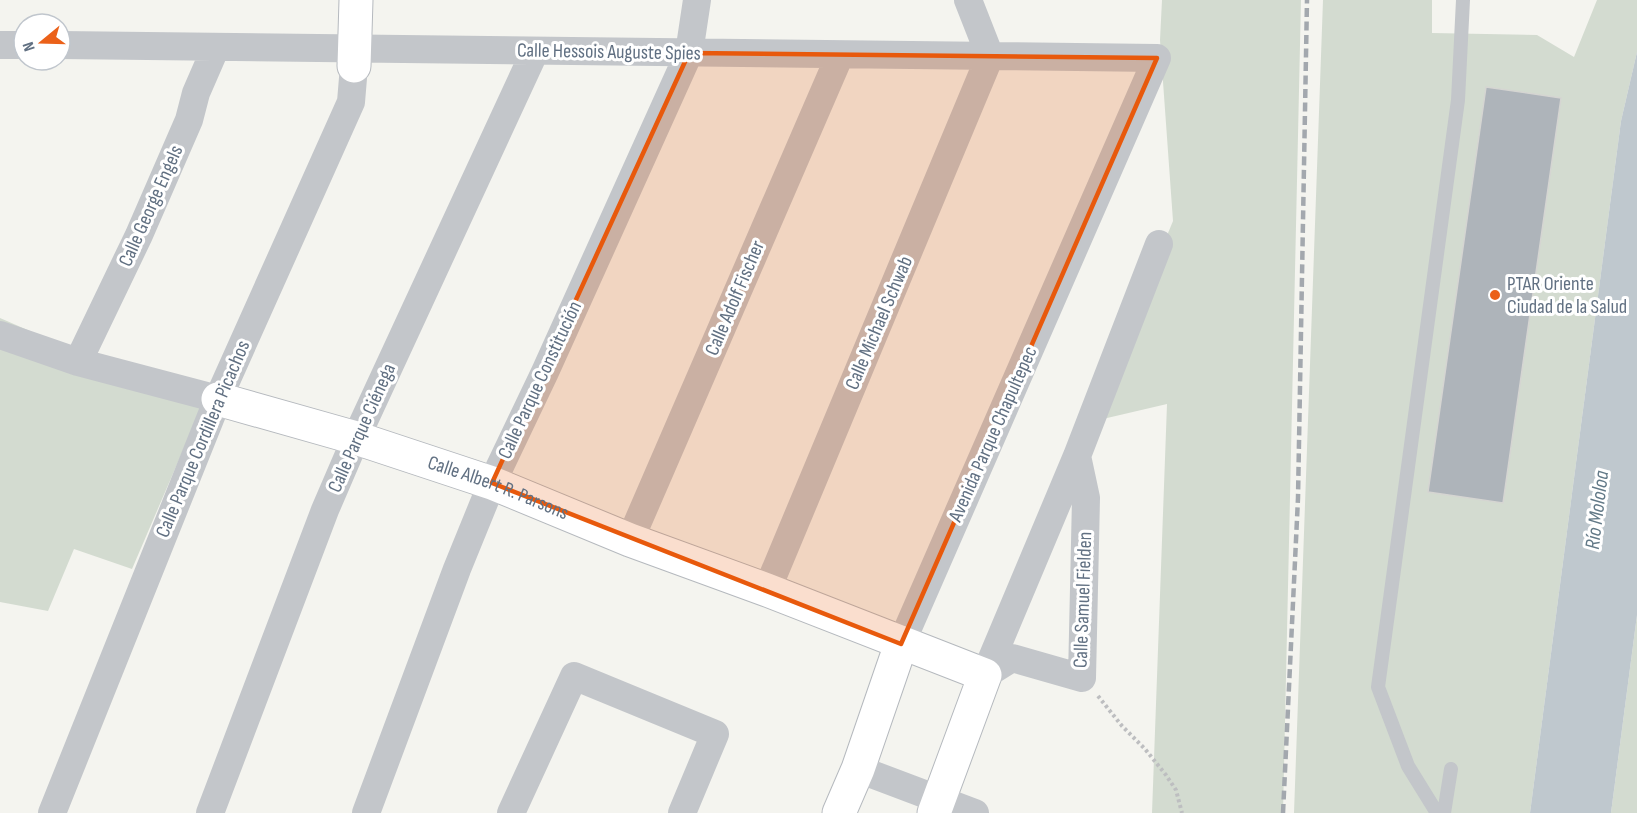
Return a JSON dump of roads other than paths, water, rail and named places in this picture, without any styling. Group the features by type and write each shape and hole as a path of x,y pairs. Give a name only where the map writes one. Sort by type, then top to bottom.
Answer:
{"street":[{"path":"354,58 356,0"},
{"name":"Calle Parque Constitución","path":"366,813 457,569 492,483 689,53 697,0"},
{"path":"968,0 990,56"},
{"name":"Calle Hessois Auguste Spies","path":"72,45 216,47 354,58 536,51 1157,58"},
{"name":"Calle George Engels","path":"78,362 139,235 189,120 196,93 216,47"},
{"name":"Calle Parque Ciénega","path":"210,813 325,510 356,438 536,51"},
{"name":"Calle Adolf Fischer","path":"630,540 840,55"},
{"name":"Calle Michael Schwab","path":"767,590 990,56"},
{"name":"Calle Parque Cordillera Picachos","path":"52,813 218,399 351,102 354,58"},
{"name":"Avenida Parque Chapultepec","path":"839,813 858,769 902,644 1157,58"},
{"path":"936,806 985,675 1077,456 1159,244"},
{"name":"Calle Albert R. Parsons","path":"0,335 78,362 356,438 492,483 630,540 767,590 985,675"},
{"name":"Calle Samuel Fielden","path":"985,675 1012,658 1082,678 1086,498 1077,456"},
{"path":"511,813 574,676 716,734 682,813"},
{"path":"858,769 936,806 975,813"}],"lane":[{"path":"1437,813 1408,766 1378,687 1458,100 1463,0"},
{"path":"1444,813 1452,769"}],"water":[{"name":"Río Mololoa","path":"1637,52 1637,615 1611,813 1530,813 1621,121"}],"railway":[{"path":"1283,813 1298,498 1307,0"}],"place":[{"name":"PTAR Oriente Ciudad de la Salud","path":"1495,295"}]}
